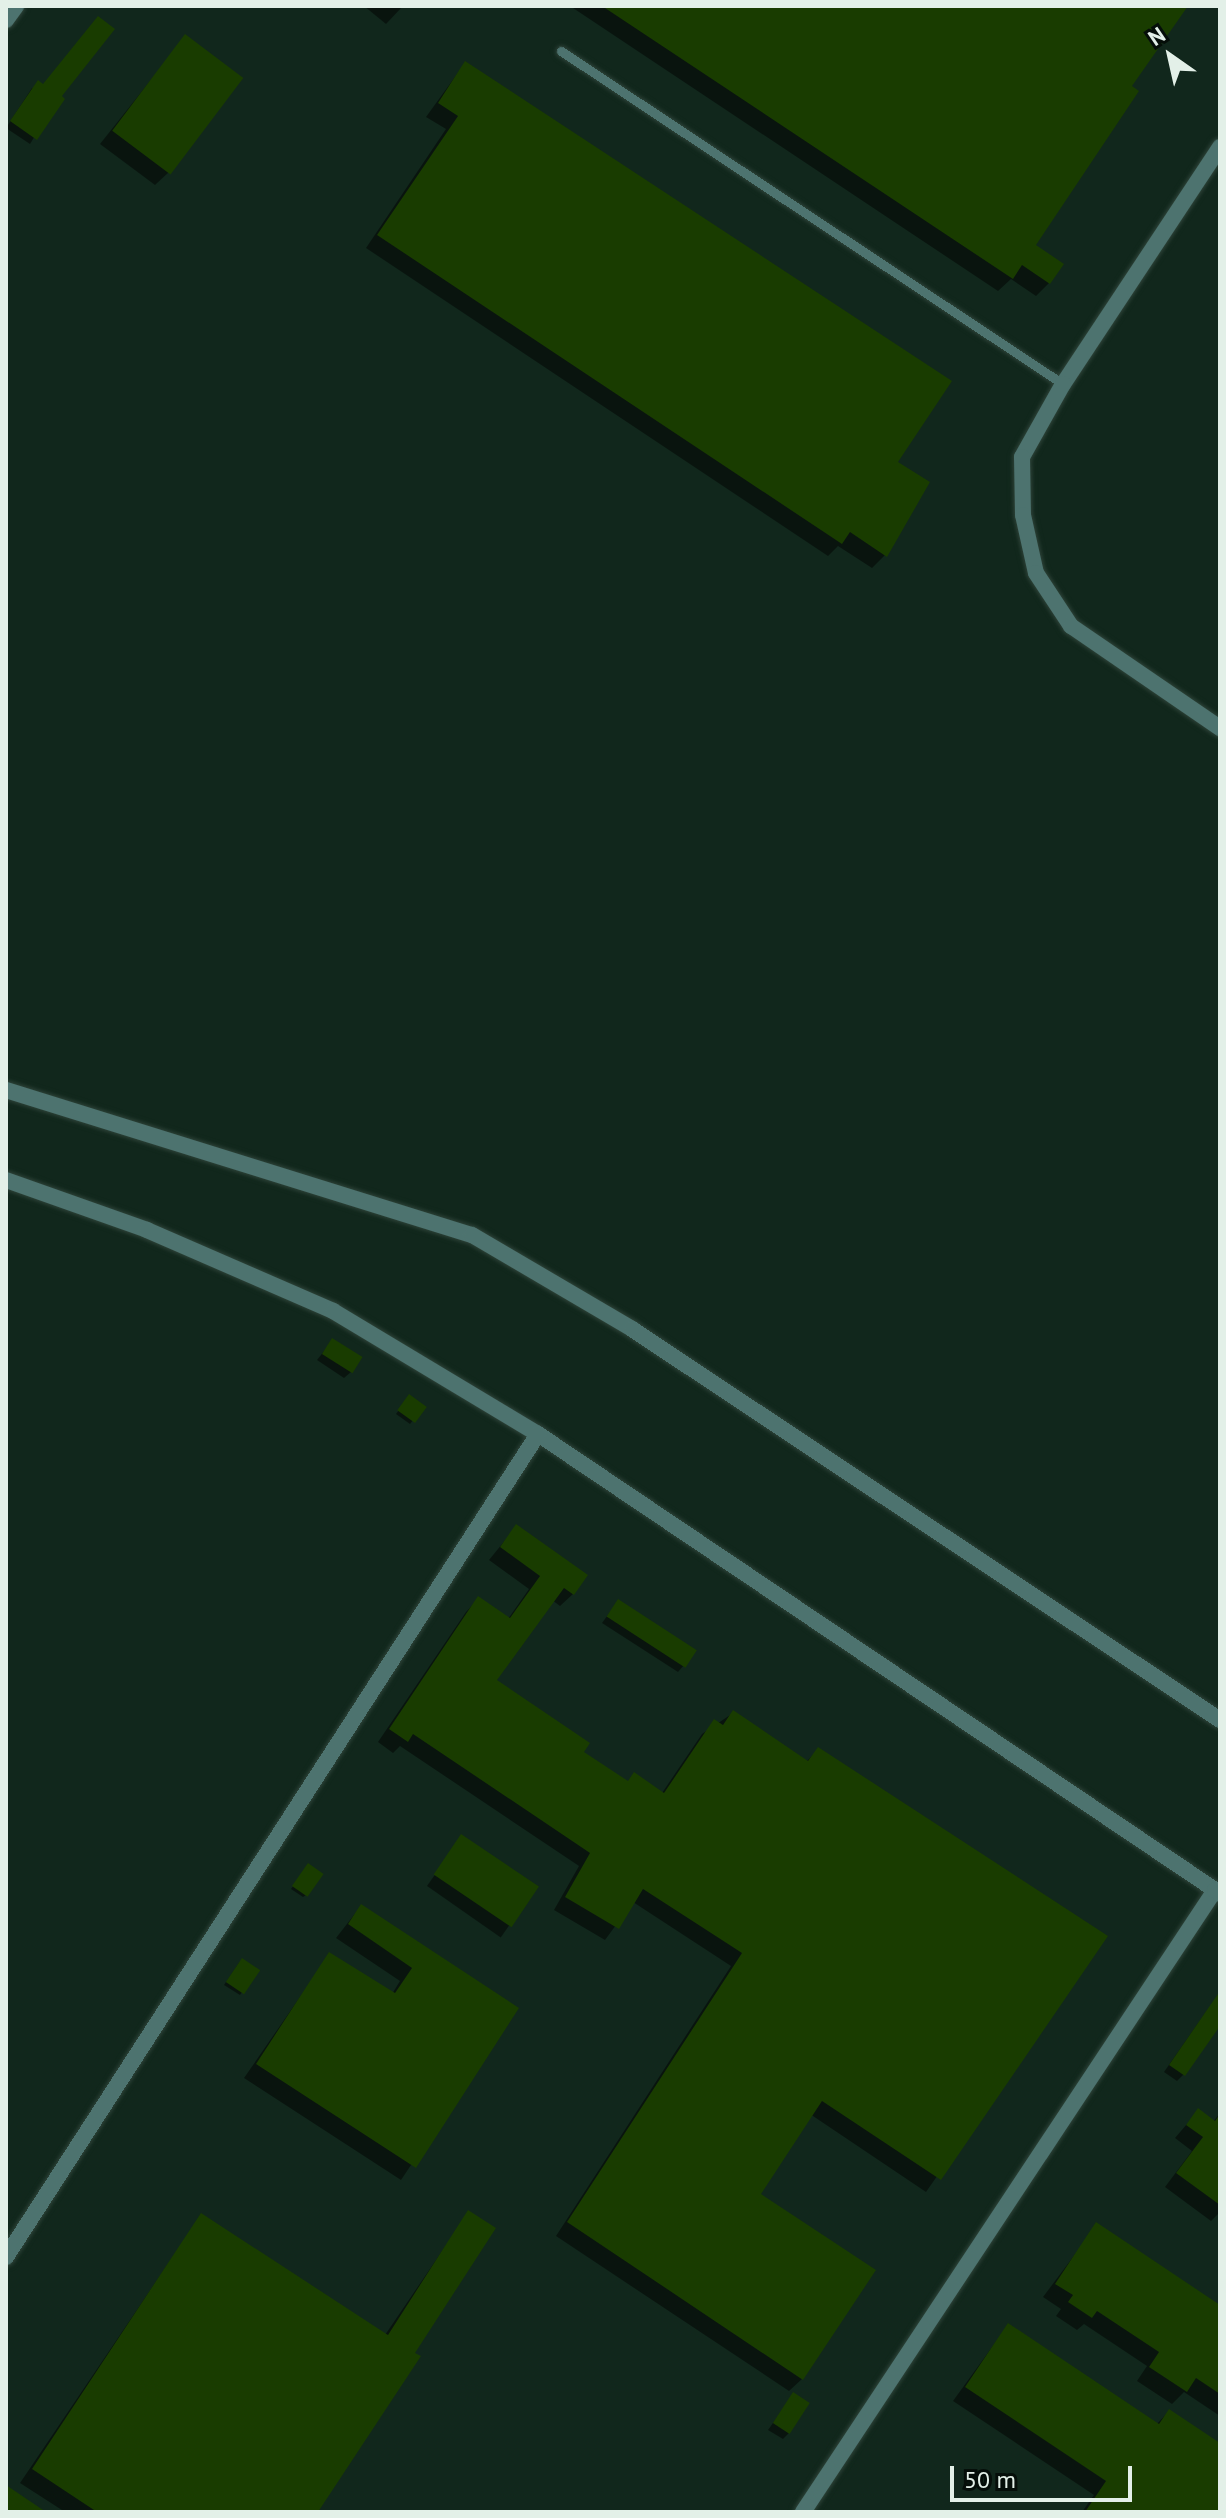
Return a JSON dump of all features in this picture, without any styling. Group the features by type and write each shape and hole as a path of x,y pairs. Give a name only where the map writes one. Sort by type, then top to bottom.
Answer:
{"street":[{"path":"6,20 16,6"},
{"path":"1220,147 1063,384 1022,457 1023,515 1036,573 1071,626 1220,728"},
{"path":"6,1090 472,1235 632,1329 1220,1720"},
{"path":"6,1180 147,1230 333,1311 538,1434 1217,1892 803,2512"},
{"path":"6,2257 538,1434"}],"lane":[{"path":"561,51 1063,384"}],"building":[{"path":"602,6 1188,6 1132,86 1139,91 1036,245 1064,264 1050,284 1022,265 1013,279"},
{"path":"98,16 115,29 62,96 65,99 37,140 10,121 38,80 43,84"},
{"path":"185,34 243,78 170,175 112,131"},
{"path":"465,61 952,381 898,462 930,482 887,557 850,532 842,544 377,235 458,116 438,103"},
{"path":"332,1338 363,1357 352,1373 322,1354"},
{"path":"409,1394 427,1407 415,1423 397,1410"},
{"path":"516,1524 588,1575 574,1595 564,1588 497,1680 590,1743 584,1752 628,1781 634,1772 664,1793 714,1719 723,1725 733,1710 808,1761 818,1747 1108,1936 941,2180 822,2101 761,2194 876,2270 803,2380 567,2222 742,1953 643,1889 619,1929 565,1897 590,1853 413,1734 408,1742 389,1729 478,1596 510,1618 540,1576 500,1547"},
{"path":"618,1599 697,1650 685,1668 607,1617"},
{"path":"461,1834 539,1887 512,1927 434,1875"},
{"path":"308,1863 324,1874 308,1897 292,1886"},
{"path":"361,1904 519,2008 416,2168 256,2064 329,1952 395,1993 412,1968 348,1924"},
{"path":"242,1958 260,1970 244,1994 226,1982"},
{"path":"1220,1991 1220,2026 1185,2076 1169,2065"},
{"path":"1198,2108 1215,2121 1220,2114 1220,2205 1176,2173 1203,2137 1186,2125"},
{"path":"468,2210 496,2228 415,2353 421,2356 318,2512 97,2512 32,2469 201,2213 388,2335"},
{"path":"1096,2222 1220,2305 1220,2394 1196,2378 1187,2392 1149,2367 1159,2352 1097,2311 1092,2318 1068,2302 1073,2295 1055,2284"},
{"path":"1008,2323 1159,2424 1169,2409 1220,2443 1220,2512 1085,2512 1106,2481 965,2387"},
{"path":"793,2392 810,2403 790,2434 773,2423"},
{"path":"6,2485 46,2512 6,2512"}]}
